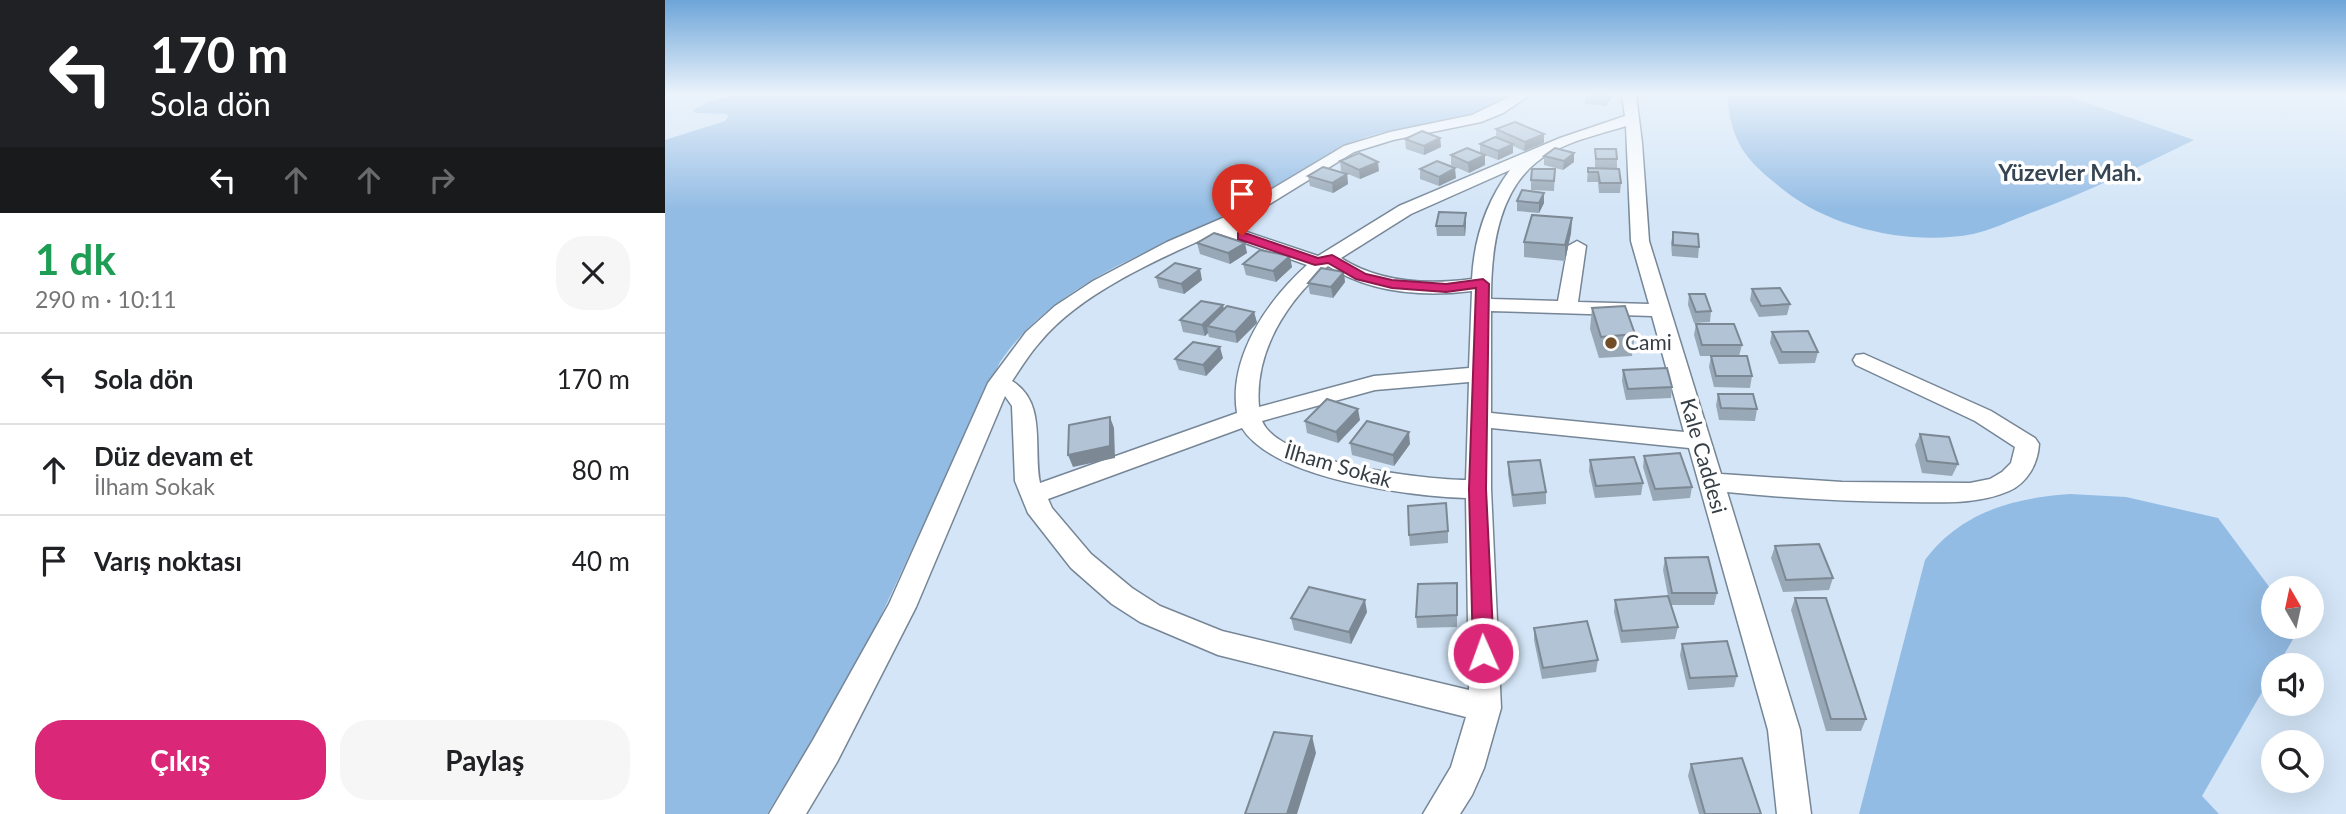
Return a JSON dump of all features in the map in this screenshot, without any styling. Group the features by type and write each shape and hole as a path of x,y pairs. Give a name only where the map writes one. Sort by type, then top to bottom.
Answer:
{"street":[{"path":"786,814 825,751 902,607 999,383 1033,336 1078,298 1144,260 1231,221 1349,149 1405,133"},
{"path":"1249,417 1247,386 1258,346 1288,296 1324,260 1405,210 1577,133"},
{"name":"Kale Caddesi","path":"1634,133 1640,241 1784,730 1794,814"},
{"path":"1440,814 1464,776 1485,708 1478,489 1484,245 1494,212 1511,181 1543,150"},
{"path":"1216,227 1392,284 1446,288 1567,307 1660,310"},
{"path":"1567,307 1577,246"},
{"path":"1711,482 1827,492 1974,492 2000,484 2019,471 2027,453 2027,444 1983,416 1864,360"},
{"path":"1033,495 1249,417 1374,383 1481,374"},
{"path":"999,383 1014,392 1023,407 1027,481 1041,513 1100,579 1150,614 1182,629 1257,654 1485,708"},
{"name":"İlham Sokak","path":"1249,417 1262,441 1286,454 1394,484 1478,489"},
{"path":"1479,419 1699,441"}],"shaded area":[{"path":"687,133 1379,133 1348,144 1314,162 1234,214 1102,274 1056,304 1016,341 1000,362 848,682 767,814 665,814 665,140"},
{"path":"1735,133 2174,133 2194,140 2091,188 1987,230 1973,234 1925,238 1899,236 1849,224 1804,204 1760,170 1737,140"},
{"path":"2070,494 2126,497 2218,518 2261,576 2261,639 2293,639 2285,653 2261,653 2261,694 2202,796 2219,814 1859,814 1925,560 1955,530 1972,519 2009,504"}],"building":[{"path":"1418,133 1440,138 1424,146 1405,139"},
{"path":"1505,133 1544,134 1525,142"},
{"path":"1495,137 1513,144 1498,151 1480,144"},
{"path":"1467,148 1485,155 1468,163 1451,155"},
{"path":"1555,148 1574,153 1564,161 1544,156"},
{"path":"1595,149 1616,149 1617,159 1596,159"},
{"path":"1359,153 1378,162 1359,170 1340,161"},
{"path":"1437,161 1455,168 1439,177 1420,169"},
{"path":"1323,167 1347,174 1332,183 1308,176"},
{"path":"1588,168 1619,169 1621,183 1600,183 1598,172 1588,172"},
{"path":"1532,169 1555,169 1554,181 1531,180"},
{"path":"1522,190 1544,193 1539,203 1517,201"},
{"path":"1439,212 1466,213 1464,226 1436,226"},
{"path":"1532,215 1572,218 1565,245 1524,242"},
{"path":"1673,232 1698,234 1699,247 1673,245"},
{"path":"1214,233 1245,243 1228,253 1197,243"},
{"path":"1260,250 1290,256 1273,271 1243,264"},
{"path":"1175,263 1200,269 1181,284 1156,277"},
{"path":"1321,268 1344,272 1331,287 1308,283"},
{"path":"1780,288 1790,304 1761,306 1752,289"},
{"path":"1689,294 1705,294 1711,311 1696,312"},
{"path":"1201,301 1223,305 1202,325 1180,320"},
{"path":"1227,306 1254,312 1235,332 1207,326"},
{"path":"1625,306 1635,334 1601,337 1592,308"},
{"path":"1696,324 1734,324 1742,345 1702,345"},
{"path":"1808,331 1818,352 1782,352 1772,332"},
{"path":"1193,342 1220,347 1203,365 1175,359"},
{"path":"1711,356 1747,356 1752,376 1716,376"},
{"path":"1667,368 1672,387 1628,389 1623,370"},
{"path":"1718,394 1753,394 1757,409 1721,408"},
{"path":"1327,399 1358,409 1336,432 1305,421"},
{"path":"1110,417 1110,446 1068,455 1069,425"},
{"path":"1367,421 1409,432 1393,455 1350,443"},
{"path":"1920,434 1949,437 1958,464 1927,461"},
{"path":"1680,453 1692,487 1655,489 1644,456"},
{"path":"1634,457 1643,483 1596,486 1590,460"},
{"path":"1540,460 1546,492 1513,495 1508,462"},
{"path":"1446,503 1448,531 1409,535 1408,506"},
{"path":"1819,544 1833,578 1786,580 1775,546"},
{"path":"1708,557 1717,593 1672,593 1665,558"},
{"path":"1457,583 1457,615 1416,617 1418,584"},
{"path":"1309,587 1365,600 1349,632 1291,618"},
{"path":"1668,596 1678,627 1622,631 1615,600"},
{"path":"1795,598 1826,598 1866,719 1831,719"},
{"path":"1587,621 1598,660 1543,668 1534,628"},
{"path":"1727,641 1737,676 1690,678 1682,644"},
{"path":"1274,732 1312,736 1287,814 1245,814"},
{"path":"1742,758 1761,814 1705,814 1691,764"}],"place":[{"name":"Cami","path":"1611,343"}],"district":[{"name":"Yüzevler Mah.","path":"2070,173"}],"route":[{"path":"1242,236 1319,263 1328,258 1348,271 1376,281 1428,288 1483,284 1478,489 1483,653"}]}
